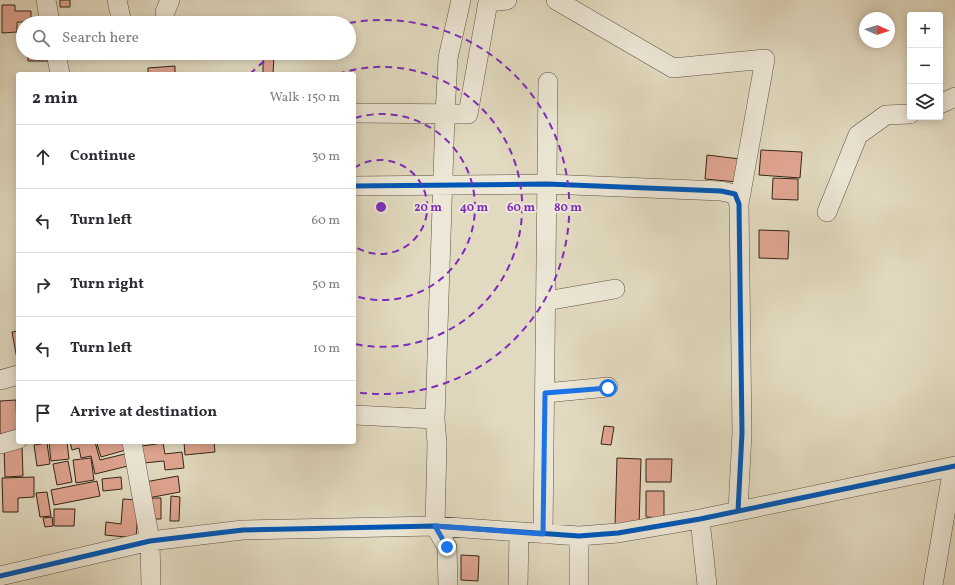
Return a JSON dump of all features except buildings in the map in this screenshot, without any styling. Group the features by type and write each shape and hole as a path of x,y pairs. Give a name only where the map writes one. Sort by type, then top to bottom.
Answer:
{"street":[{"path":"46,0 49,16"},
{"path":"117,0 120,16"},
{"path":"448,585 447,547 435,526 437,444 435,419 448,58 461,0"},
{"path":"356,113 468,114 488,2 507,0"},
{"path":"556,0 673,68 765,59 739,204 742,433 738,511"},
{"path":"57,60 60,72"},
{"path":"543,534 548,82"},
{"path":"943,103 955,97"},
{"path":"827,212 858,135 886,115 907,114"},
{"path":"356,186 547,184 720,191 735,194 739,204"},
{"path":"546,301 616,289"},
{"path":"0,380 16,376"},
{"path":"545,393 608,388"},
{"path":"356,415 435,419"},
{"path":"0,444 16,440"},
{"path":"132,444 150,541 151,585"},
{"path":"0,576 150,541 243,530 435,526 579,536 618,533 700,519 954,467 933,585"},
{"path":"700,519 707,585"},
{"path":"518,585 519,533"},
{"path":"579,536 579,585"}],"cycle path":[{"path":"356,186 547,184 721,191 735,194 739,204 742,433 738,511"},
{"path":"0,576 150,541 243,530 435,526 579,536 618,533 700,519 955,466"}],"route":[{"path":"447,547 435,526 543,534 545,393 608,388"}]}
